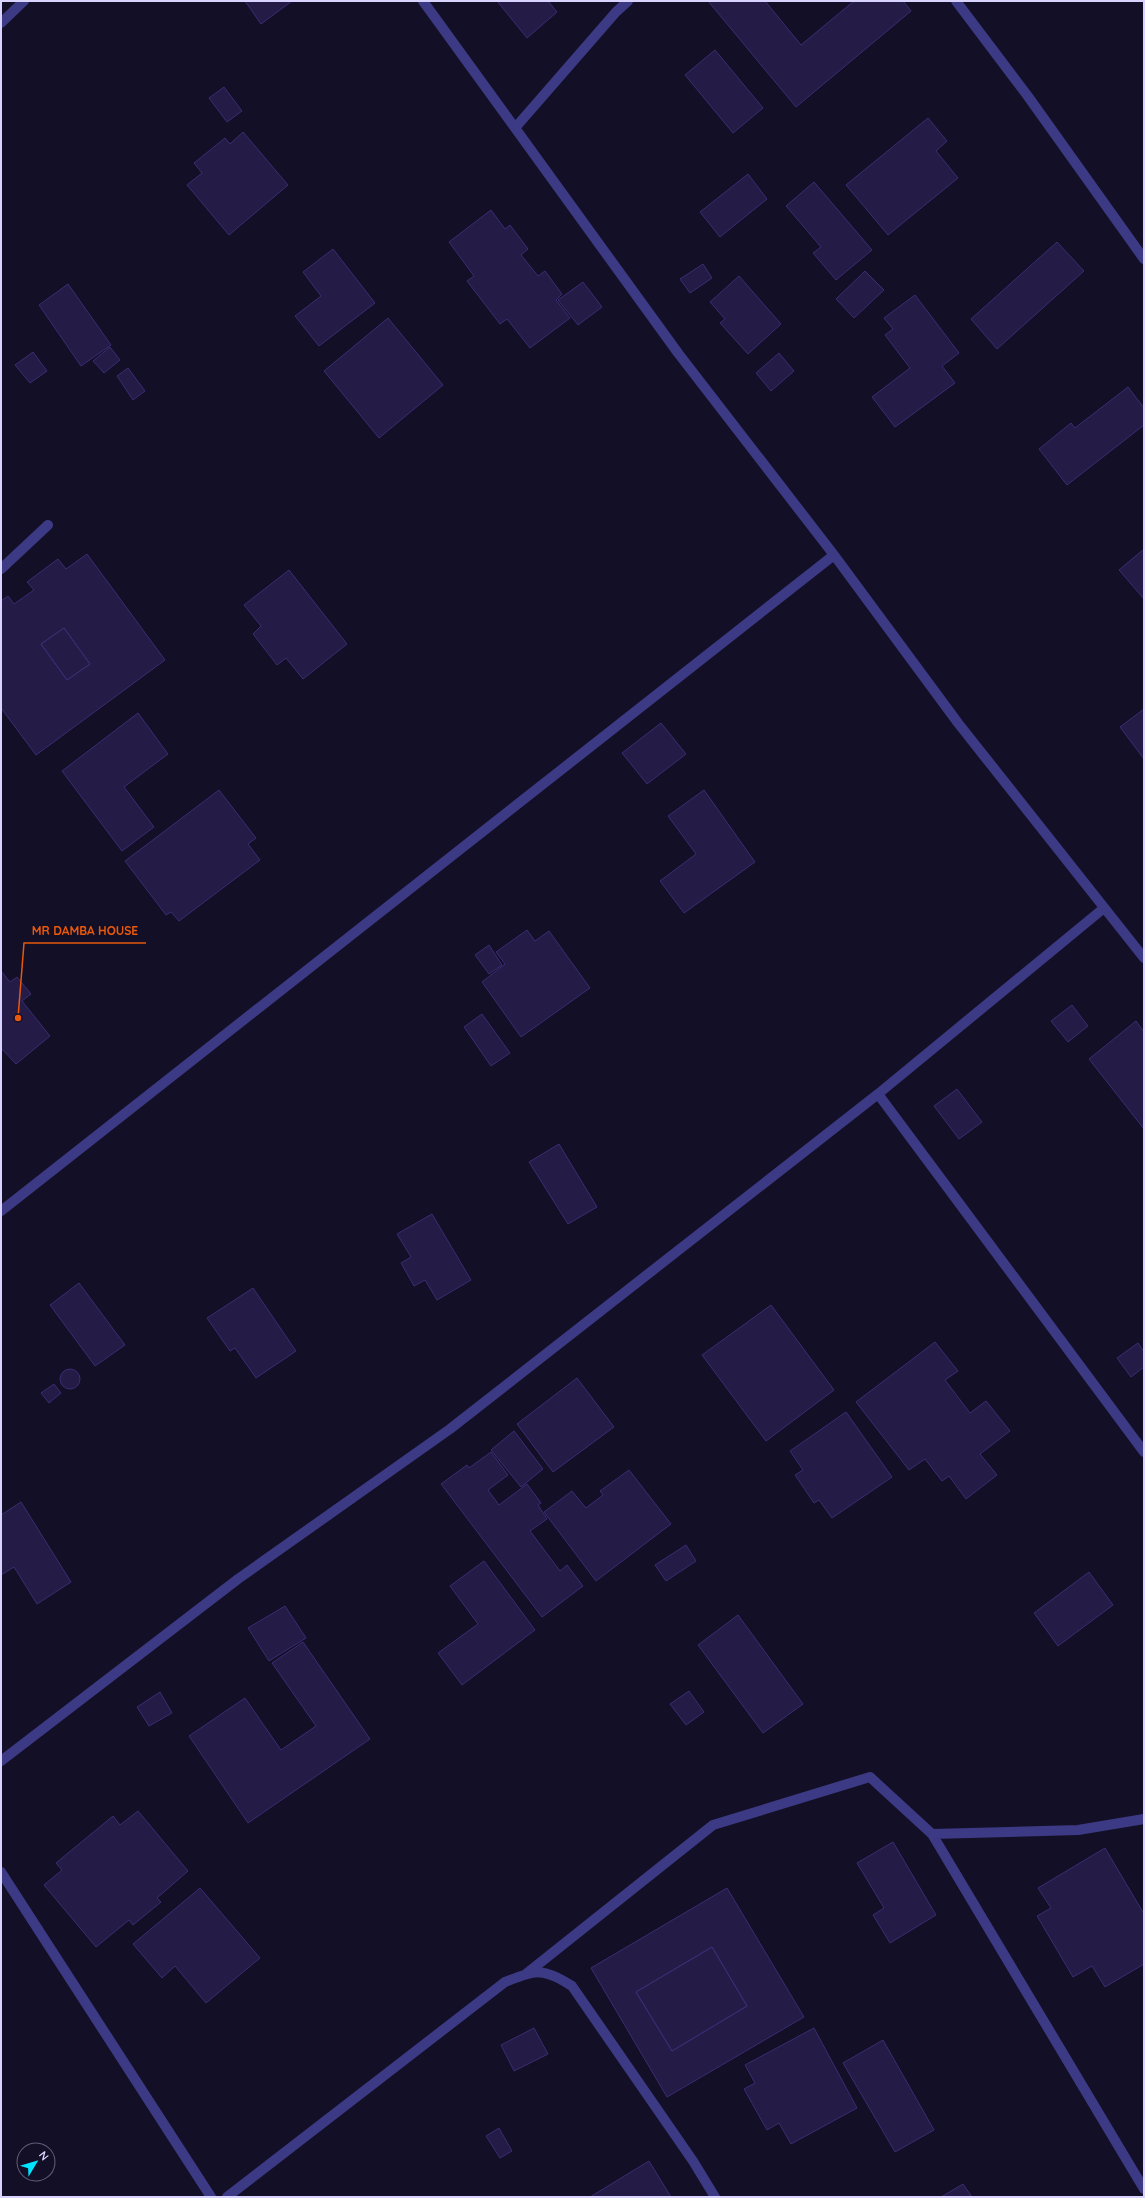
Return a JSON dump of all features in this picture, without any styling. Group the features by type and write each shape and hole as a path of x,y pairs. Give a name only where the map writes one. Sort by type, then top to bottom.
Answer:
{"street":[{"path":"1,23 24,1"},
{"path":"423,1 678,353 834,554 958,723 1144,958"},
{"path":"515,128 616,12 628,1"},
{"path":"956,1 1027,95 1144,259"},
{"path":"1,568 48,525"},
{"path":"1,1211 834,554"},
{"path":"1,1761 238,1579 450,1430 878,1094 1104,908"},
{"path":"878,1094 1144,1452"},
{"path":"526,1974 713,1825 870,1777 932,1834 1144,2189"},
{"path":"932,1834 1078,1830 1144,1819"},
{"path":"1,1872 211,2197"},
{"path":"227,2197 505,1982 526,1974 543,1971 558,1977 572,1986 715,2197"}],"building":[{"path":"245,1 292,1 261,24"},
{"path":"497,1 548,1 557,12 527,38"},
{"path":"708,1 765,1 801,45 854,1 903,1 911,11 796,107"},
{"path":"715,50 763,108 733,133 685,75"},
{"path":"224,87 242,111 227,122 209,98"},
{"path":"928,118 947,141 936,151 958,178 888,235 846,185"},
{"path":"243,132 288,185 229,235 187,185 202,173 194,163 225,138 230,144"},
{"path":"748,174 767,199 720,237 700,212"},
{"path":"814,182 872,250 836,280 813,253 821,247 786,206"},
{"path":"491,210 505,229 510,225 528,249 521,255 538,276 545,271 562,294 556,300 570,318 530,348 507,319 500,324 467,281 474,276 449,242"},
{"path":"1057,242 1084,271 997,349 971,319"},
{"path":"333,249 375,303 319,346 295,316 321,296 303,272"},
{"path":"703,264 712,278 690,293 680,279"},
{"path":"865,271 884,290 854,318 836,299"},
{"path":"739,276 781,324 748,354 720,323 725,319 710,302"},
{"path":"583,282 602,307 578,325 558,300"},
{"path":"68,284 111,345 81,366 39,305"},
{"path":"915,295 959,353 942,366 955,383 895,427 872,397 910,368 885,335 893,329 884,318"},
{"path":"388,318 443,385 379,438 324,371"},
{"path":"110,347 120,360 104,373 93,361"},
{"path":"33,352 47,371 30,383 15,365"},
{"path":"779,353 794,371 771,391 756,373"},
{"path":"128,368 145,391 133,400 117,376"},
{"path":"1128,387 1144,408 1144,425 1067,485 1039,449 1071,423 1075,428"},
{"path":"1144,549 1144,599 1119,570"},
{"path":"87,554 165,660 36,755 1,708 1,601 8,596 14,604 34,590 27,582 58,559 66,569","holes":["64,628 90,664 67,680 41,644"]},
{"path":"289,570 347,644 303,679 286,658 277,665 253,634 261,626 244,605"},
{"path":"64,628 90,664 67,680 41,644"},
{"path":"1144,709 1144,759 1120,727"},
{"path":"138,713 168,754 124,787 154,827 122,851 62,771"},
{"path":"661,723 686,754 647,784 622,753"},
{"path":"219,790 256,838 248,844 260,860 179,921 171,912 166,915 125,861"},
{"path":"704,790 755,862 684,913 660,881 696,854 668,816"},
{"path":"527,930 535,941 549,931 590,988 521,1037 482,982 505,964 496,952"},
{"path":"489,945 502,965 489,974 475,955"},
{"path":"1,971 10,982 17,977 31,994 22,1001 50,1036 16,1064 1,1048"},
{"path":"1072,1005 1088,1026 1068,1042 1051,1021"},
{"path":"482,1014 510,1053 491,1066 464,1027"},
{"path":"1136,1021 1144,1032 1144,1129 1089,1059"},
{"path":"957,1089 982,1122 959,1139 934,1106"},
{"path":"559,1144 597,1207 568,1224 529,1162"},
{"path":"432,1214 471,1280 437,1300 425,1280 414,1286 401,1263 411,1257 397,1234"},
{"path":"79,1283 125,1345 95,1366 50,1305"},
{"path":"253,1288 296,1351 256,1378 235,1348 230,1351 207,1318"},
{"path":"771,1305 834,1390 766,1441 702,1355"},
{"path":"935,1342 958,1371 945,1380 970,1413 986,1401 1010,1431 980,1454 997,1475 966,1499 949,1476 942,1481 925,1459 909,1470 856,1402"},
{"path":"1138,1343 1144,1352 1144,1367 1131,1377 1117,1358"},
{"path":"66,1369 74,1369 80,1375 80,1383 74,1389 66,1389 60,1383 60,1375"},
{"path":"577,1378 614,1427 553,1472 517,1424"},
{"path":"54,1384 61,1393 49,1403 41,1393"},
{"path":"846,1412 892,1477 832,1518 819,1500 814,1503 795,1475 803,1470 790,1451"},
{"path":"514,1431 543,1469 521,1487 491,1450"},
{"path":"491,1452 508,1475 488,1490 499,1505 527,1484 541,1503 538,1505 547,1519 530,1531 560,1571 567,1565 583,1586 542,1617 441,1484 467,1465 469,1468"},
{"path":"629,1470 671,1524 596,1581 544,1512 572,1491 586,1508 603,1495 600,1491"},
{"path":"21,1502 71,1582 37,1604 14,1567 1,1575 1,1515"},
{"path":"686,1545 696,1561 666,1581 655,1565"},
{"path":"484,1561 535,1630 462,1685 438,1653 478,1624 450,1586"},
{"path":"1089,1572 1113,1605 1058,1646 1034,1613"},
{"path":"285,1606 306,1638 269,1661 248,1628"},
{"path":"738,1615 803,1704 763,1733 698,1645"},
{"path":"303,1642 370,1739 248,1823 189,1736 245,1698 281,1750 316,1726 272,1663"},
{"path":"689,1691 704,1712 686,1725 670,1704"},
{"path":"160,1692 172,1713 149,1726 137,1707"},
{"path":"138,1811 188,1871 157,1898 161,1902 133,1925 129,1920 96,1947 44,1885 62,1870 56,1863 113,1816 120,1825"},
{"path":"893,1842 936,1915 890,1943 873,1915 884,1908 857,1863"},
{"path":"1105,1848 1144,1914 1144,1964 1105,1987 1092,1966 1073,1977 1037,1916 1051,1908 1038,1888"},
{"path":"200,1888 260,1958 206,2003 175,1966 162,1978 133,1944"},
{"path":"727,1888 804,2017 667,2097 591,1968","holes":["712,1947 747,2006 672,2051 636,1992"]},
{"path":"712,1947 747,2006 672,2051 636,1992"},
{"path":"534,2028 548,2054 514,2071 501,2045"},
{"path":"814,2028 857,2108 791,2144 779,2123 767,2130 744,2089 755,2083 745,2065"},
{"path":"883,2040 934,2130 895,2152 843,2063"},
{"path":"499,2128 512,2151 500,2158 486,2136"},
{"path":"649,2161 671,2197 590,2197"},
{"path":"963,2184 972,2197 941,2197"}],"place":[{"name":"MR DAMBA HOUSE","path":"18,1018"}]}
